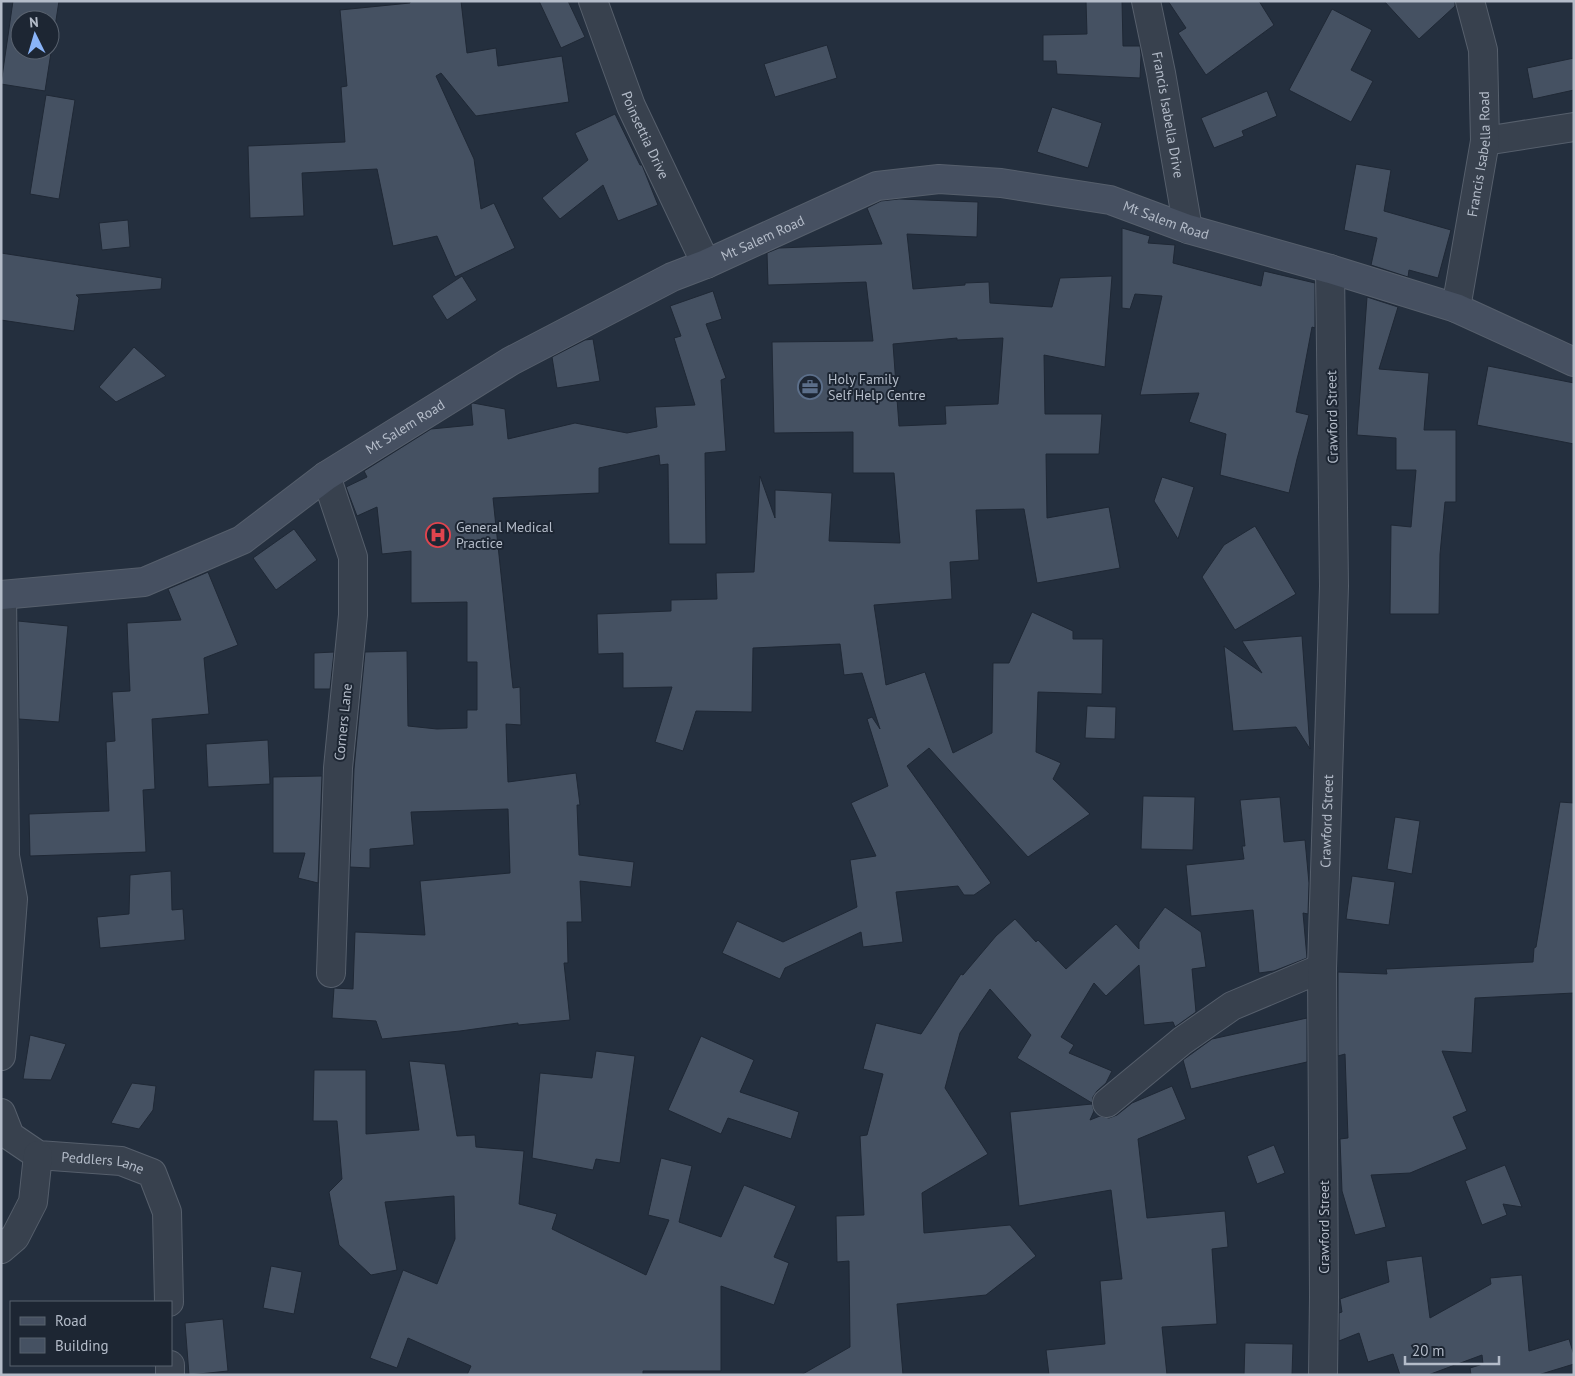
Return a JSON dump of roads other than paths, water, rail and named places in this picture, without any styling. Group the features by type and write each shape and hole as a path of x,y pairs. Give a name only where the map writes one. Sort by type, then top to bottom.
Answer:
{"street":[{"name":"Poinsettia Drive","path":"593,1 631,106 706,264"},
{"name":"Francis Isabella Drive","path":"1146,1 1161,73 1188,229"},
{"name":"Francis Isabella Road","path":"1456,308 1485,141 1483,50 1470,1"},
{"path":"1485,141 1574,127"},
{"name":"Mt Salem Road","path":"1,595 144,582 242,540 326,476 511,361 672,277 706,264 877,186 939,179 1001,183 1110,200 1188,229 1330,269 1456,308 1574,362"},
{"name":"Crawford Street","path":"1323,1375 1322,968 1334,586 1330,269"},
{"name":"Corners Lane","path":"326,476 353,557 353,615 338,768 331,973"},
{"path":"1,595 6,856 13,899 1,1056"},
{"path":"1107,1102 1182,1041 1232,1006 1322,968"},
{"path":"1,1113 10,1136 38,1155 33,1202 15,1237 1,1249"},
{"name":"Peddlers Lane","path":"38,1155 122,1160 152,1173 167,1212 169,1301"}],"place":[{"name":"Holy Family Self Help Centre","path":"810,387"},
{"name":"General Medical Practice","path":"438,535"}]}
